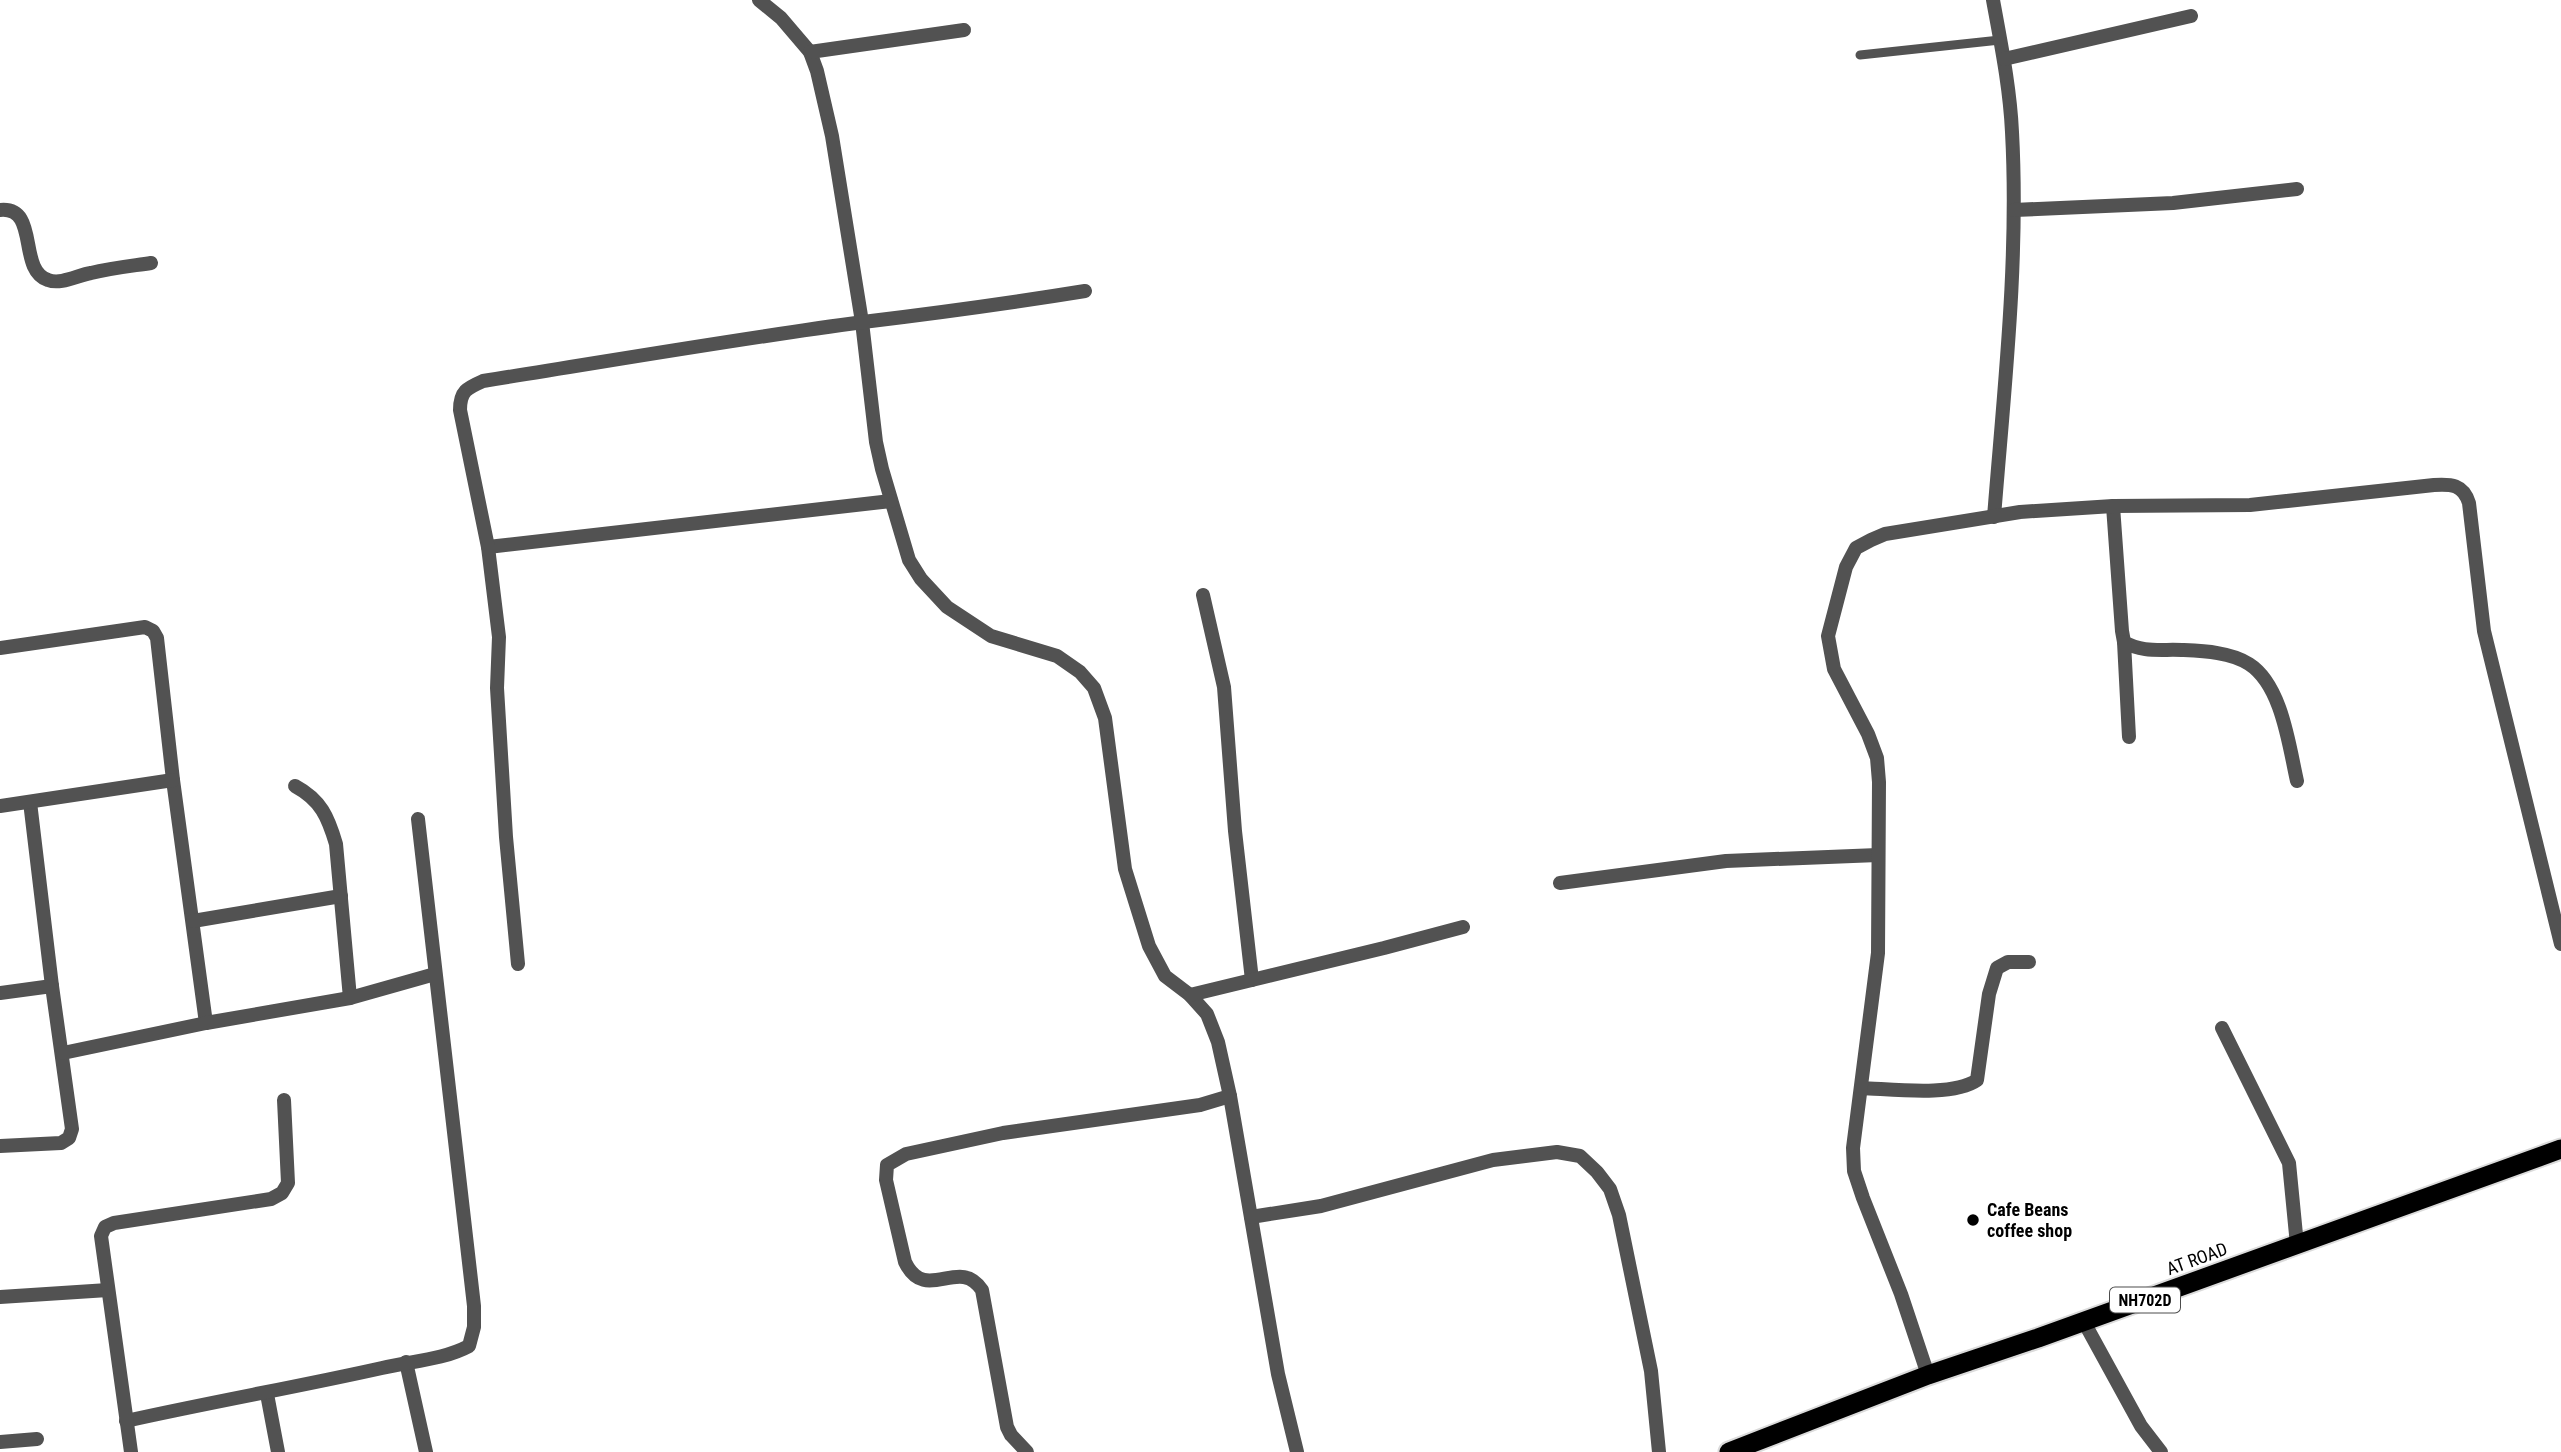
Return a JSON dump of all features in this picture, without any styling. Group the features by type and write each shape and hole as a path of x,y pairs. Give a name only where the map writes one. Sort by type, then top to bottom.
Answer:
{"highway":[{"name":"AT ROAD","path":"1729,1452 1928,1375 2084,1322 2561,1149"}],"street":[{"path":"759,0 781,18 810,52 817,71 832,136 862,323 876,442 909,560 921,579 947,607 991,636 1057,656 1080,672 1094,688 1105,718 1125,869 1149,946 1165,976 1190,995 1207,1014 1218,1042 1230,1096 1278,1374 1297,1452"},
{"path":"1993,0 2004,59 2012,131 2014,210 1994,517"},
{"path":"2004,59 2191,16"},
{"path":"810,52 964,30"},
{"path":"2014,210 2172,203 2297,189"},
{"path":"0,210 14,212 21,218 33,265 38,275 48,281 151,263"},
{"path":"518,964 505,824 497,688 499,637 488,547 460,410 460,398 469,387 483,381 1085,291"},
{"path":"1928,1375 1901,1293 1854,1171 1853,1148 1878,953 1879,782 1877,758 1868,734 1833,669 1828,636 1846,567 1856,548 1885,534 2020,512 2113,506 2250,505 2434,485 2455,485 2461,488 2469,503 2484,631 2561,944"},
{"path":"488,547 891,501"},
{"path":"2113,506 2129,737"},
{"path":"1203,595 1224,687 1235,831 1252,980"},
{"path":"0,648 145,627 153,631 159,648 173,780 206,1023"},
{"path":"2124,642 2147,651 2203,651 2249,664 2266,680 2274,694 2297,781"},
{"path":"0,806 173,780"},
{"path":"295,786 312,795 331,826 336,844 351,998"},
{"path":"0,1146 61,1143 69,1138 72,1129 30,802"},
{"path":"126,1421 454,1354 469,1346 474,1328 474,1307 418,819"},
{"path":"1560,883 1726,861 1878,855"},
{"path":"193,921 341,896"},
{"path":"1190,995 1463,927"},
{"path":"1861,1088 1950,1090 1966,1087 1977,1080 1990,994 1997,968 2008,962 2029,962"},
{"path":"63,1053 206,1023 351,998 435,974"},
{"path":"0,993 52,986"},
{"path":"2222,1028 2289,1163 2297,1245"},
{"path":"1027,1452 1007,1427 982,1290 978,1283 969,1278 960,1276 917,1279 910,1272 905,1262 886,1180 887,1165 906,1154 1003,1133 1200,1105 1230,1096"},
{"path":"131,1452 101,1236 105,1227 114,1223 271,1199 282,1193 288,1183 284,1100"},
{"path":"1251,1217 1321,1206 1493,1160 1558,1152 1580,1156 1610,1189 1619,1215 1651,1371 1659,1452"},
{"path":"0,1297 108,1290"},
{"path":"2084,1322 2136,1418 2161,1452"},
{"path":"407,1362 426,1452"},
{"path":"267,1394 278,1452"},
{"path":"0,1442 37,1438"}],"lane":[{"path":"1860,55 2000,40"}],"place":[{"name":"Cafe Beans coffee shop","path":"1973,1220"}]}
